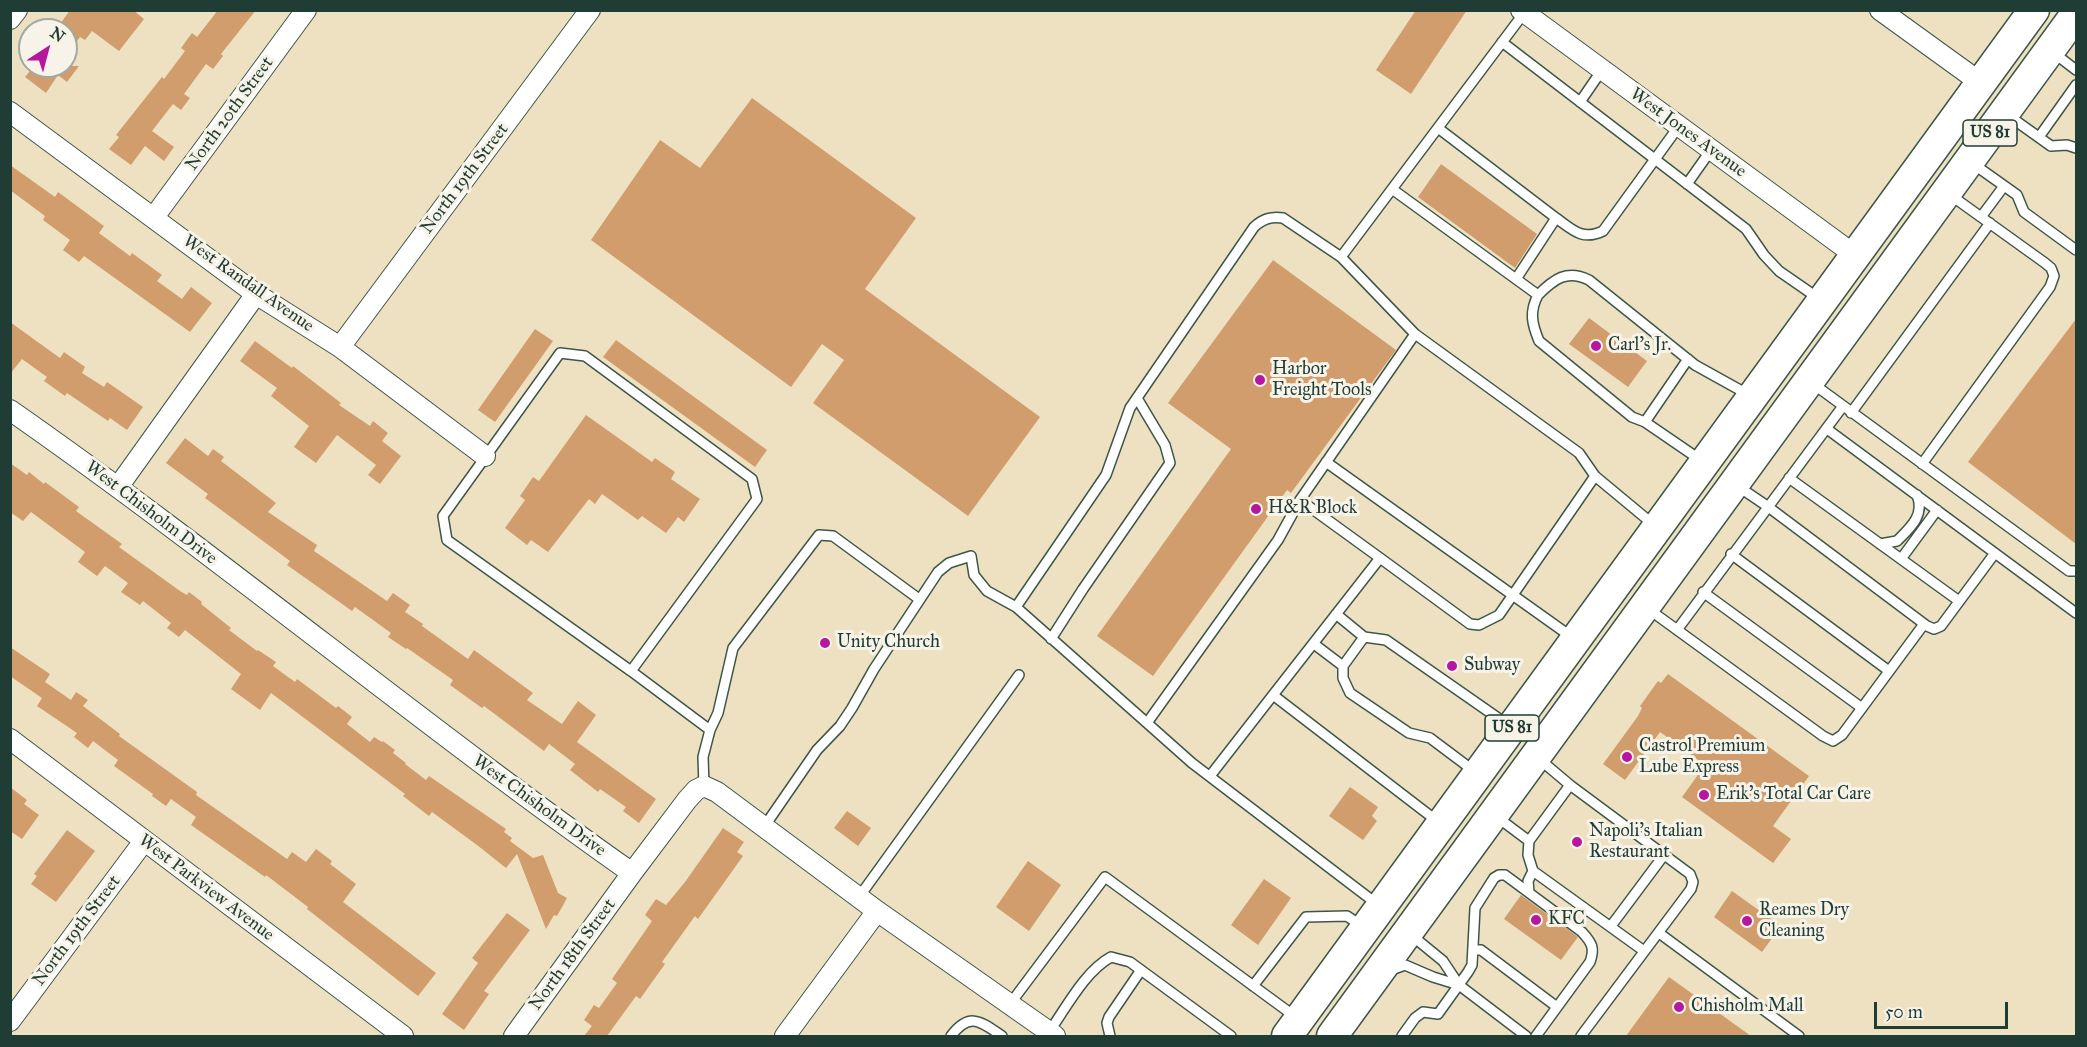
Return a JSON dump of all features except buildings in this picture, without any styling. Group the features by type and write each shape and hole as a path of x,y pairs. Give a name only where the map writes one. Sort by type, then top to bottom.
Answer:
{"main road":[{"name":"US 81","path":"1293,1028 2034,10"},
{"name":"US 81","path":"1332,1036 2076,14"},
{"path":"1891,208 1921,229"},
{"path":"1705,463 1735,484"}],"street":[{"path":"10,19 17,10"},
{"name":"North 20th Street","path":"154,217 306,10"},
{"name":"North 19th Street","path":"340,347 590,10"},
{"path":"1880,10 1981,84"},
{"name":"West Jones Avenue","path":"1522,12 1856,256"},
{"name":"West Randall Avenue","path":"10,112 256,294 340,347 484,456"},
{"path":"118,487 256,294"},
{"name":"West Chisholm Drive","path":"10,410 118,487 502,780 632,873"},
{"name":"West Parkview Avenue","path":"10,739 403,1036"},
{"path":"632,873 687,800 696,790 704,786 717,792 877,911 1052,1034"},
{"name":"North 19th Street","path":"10,1021 144,841"},
{"name":"North 18th Street","path":"514,1036 632,873"},
{"path":"785,1036 877,911"}],"lane":[{"path":"1341,257 1438,129 1522,12"},
{"path":"1502,42 1746,229 1764,255 1779,271 1822,301"},
{"path":"2049,50 2076,70"},
{"path":"1580,102 1602,70"},
{"path":"2039,137 2076,85"},
{"path":"2005,113 2051,146 2067,145 2076,148"},
{"path":"1438,129 1556,218 1582,235 1594,236 1603,231 1679,126"},
{"path":"1687,184 1711,150"},
{"path":"1970,161 2017,195 2024,212 2076,250"},
{"path":"1851,413 1985,220 2004,186"},
{"path":"1392,189 1538,295"},
{"path":"1922,464 2050,287 2054,276 2051,268 2045,263 1947,193"},
{"path":"1016,607 1106,475 1130,408 1254,227 1261,221 1274,216 1283,218 1341,257 1415,334 1579,453 1595,476 1658,528"},
{"path":"1516,279 1556,218"},
{"path":"1705,463 1645,422 1632,417 1539,341 1532,324 1533,305 1538,295 1552,281 1564,276 1579,275 1589,280 1688,359 1753,397"},
{"path":"1147,723 1278,540 1300,500 1415,334"},
{"path":"631,671 757,499 752,479 585,356 560,353 443,516 447,540 710,730"},
{"path":"1645,422 1688,359"},
{"path":"1810,381 2069,571 2076,571"},
{"path":"1051,639 1083,588 1170,463 1165,445 1137,398"},
{"path":"1677,630 1843,406"},
{"path":"1827,429 2073,611 2076,599"},
{"path":"1326,462 1576,640"},
{"path":"1300,500 1470,624 1479,625 1498,615 1513,596 1595,476"},
{"path":"1789,478 1959,602"},
{"path":"1735,484 1924,624 1934,629 1941,626 1995,553"},
{"path":"1880,544 1897,541 1914,521 1920,512 1917,495"},
{"path":"1901,559 1937,510"},
{"path":"704,786 703,756 710,730 718,713 734,648 819,535 833,536 919,599"},
{"path":"1731,555 1889,671"},
{"path":"764,827 817,750 840,726 874,669 938,572 949,563 971,556 974,575 987,591 1016,607 1373,918"},
{"path":"1210,776 1380,558"},
{"path":"1703,592 1862,708"},
{"path":"1645,607 1833,741 1842,735 1924,624"},
{"path":"1336,614 1364,637 1386,640 1512,728"},
{"path":"1364,637 1344,666 1343,678 1350,693 1409,733 1430,738 1478,774"},
{"path":"1314,644 1344,666"},
{"path":"858,897 1019,675"},
{"path":"1273,695 1442,824"},
{"path":"1536,756 1570,785 1690,874 1693,882 1691,889 1581,1036"},
{"path":"1570,785 1529,841 1528,855 1533,871 1644,951"},
{"path":"1494,814 1529,841"},
{"path":"1611,926 1664,855"},
{"path":"1529,892 1528,882 1533,871"},
{"path":"1402,1036 1415,1018 1423,1012 1438,1014 1472,965 1475,908 1494,878 1505,875 1582,932 1592,942 1594,951 1590,962 1536,1036"},
{"path":"1010,1004 1105,877 1253,986 1293,1028"},
{"path":"1253,986 1306,917 1373,918"},
{"path":"1408,933 1443,961 1459,985 1526,1036"},
{"path":"1659,933 1799,1036"},
{"path":"1473,950 1481,950 1557,1007"},
{"path":"1052,1034 1091,972 1111,957 1130,962 1231,1036"},
{"path":"1376,976 1405,965 1459,985"},
{"path":"1110,1036 1107,1023 1109,1017 1141,970"},
{"path":"951,1036 958,1027 969,1021 980,1021 1002,1036"}],"place":[{"name":"Carl's Jr.","path":"1596,346"},
{"name":"Harbor Freight Tools","path":"1260,380"},
{"name":"H&R Block","path":"1256,509"},
{"name":"Unity Church","path":"825,643"},
{"name":"Subway","path":"1452,666"},
{"name":"Castrol Premium Lube Express","path":"1627,757"},
{"name":"Erik's Total Car Care","path":"1704,795"},
{"name":"Napoli's Italian Restaurant","path":"1577,842"},
{"name":"KFC","path":"1536,920"},
{"name":"Reames Dry Cleaning","path":"1747,921"},
{"name":"Chisholm Mall","path":"1679,1007"}]}
